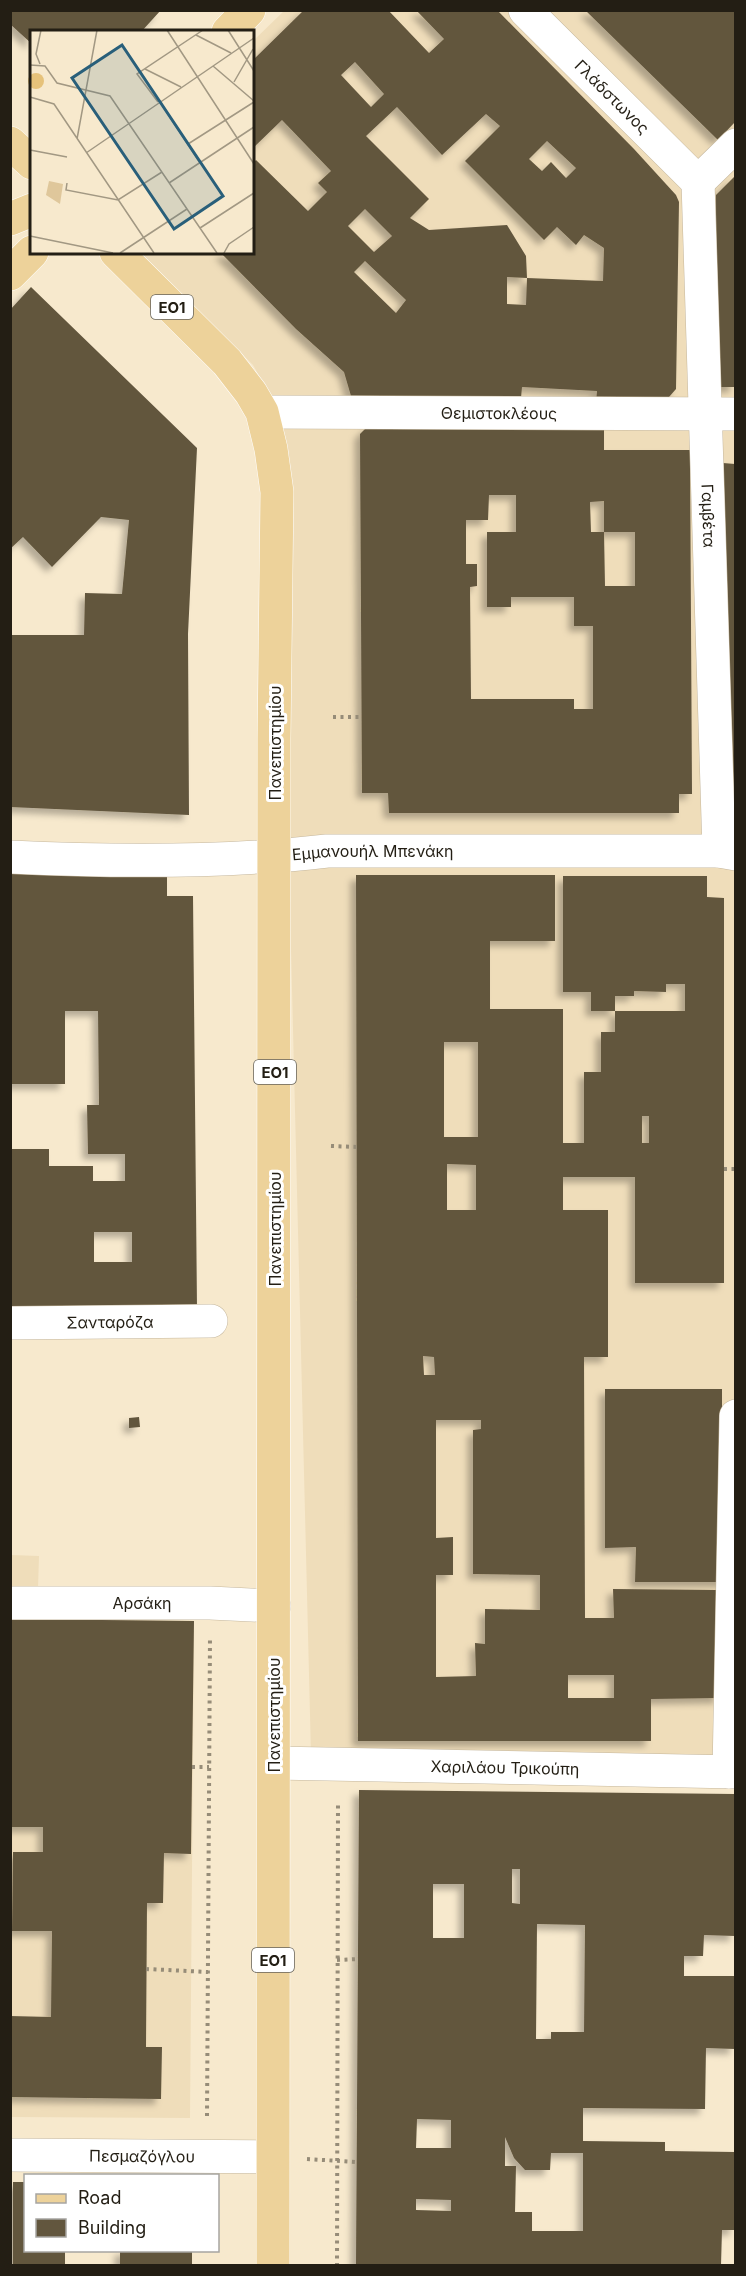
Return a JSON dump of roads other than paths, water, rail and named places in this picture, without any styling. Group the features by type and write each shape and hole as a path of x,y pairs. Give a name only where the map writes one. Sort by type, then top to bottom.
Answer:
{"main road":[{"path":"230,30 249,10"},
{"path":"10,143 30,161"},
{"path":"10,219 30,211"},
{"path":"10,274 30,254"},
{"name":"Πανεπιστημίου","path":"119,254 227,362 251,393 262,412 273,459 277,492 273,2265"}],"street":[{"name":"Γλάδστωνος","path":"525,10 698,182"},
{"path":"698,182 735,145"},
{"name":"Γαμβέτα","path":"698,182 703,414 727,852"},
{"name":"Θεμιστοκλέους","path":"262,412 735,414"},
{"name":"Εμμανουήλ Μπενάκη","path":"10,857 64,859 275,857 327,851 727,852"},
{"name":"Σανταρόζα","path":"10,1323 211,1321"},
{"path":"732,1772 735,1416"},
{"name":"Αρσάκη","path":"10,1603 210,1603 274,1606"},
{"name":"Χαριλάου Τρικούπη","path":"274,1763 732,1772"},
{"name":"Πεσμαζόγλου","path":"10,2155 273,2157"}]}
